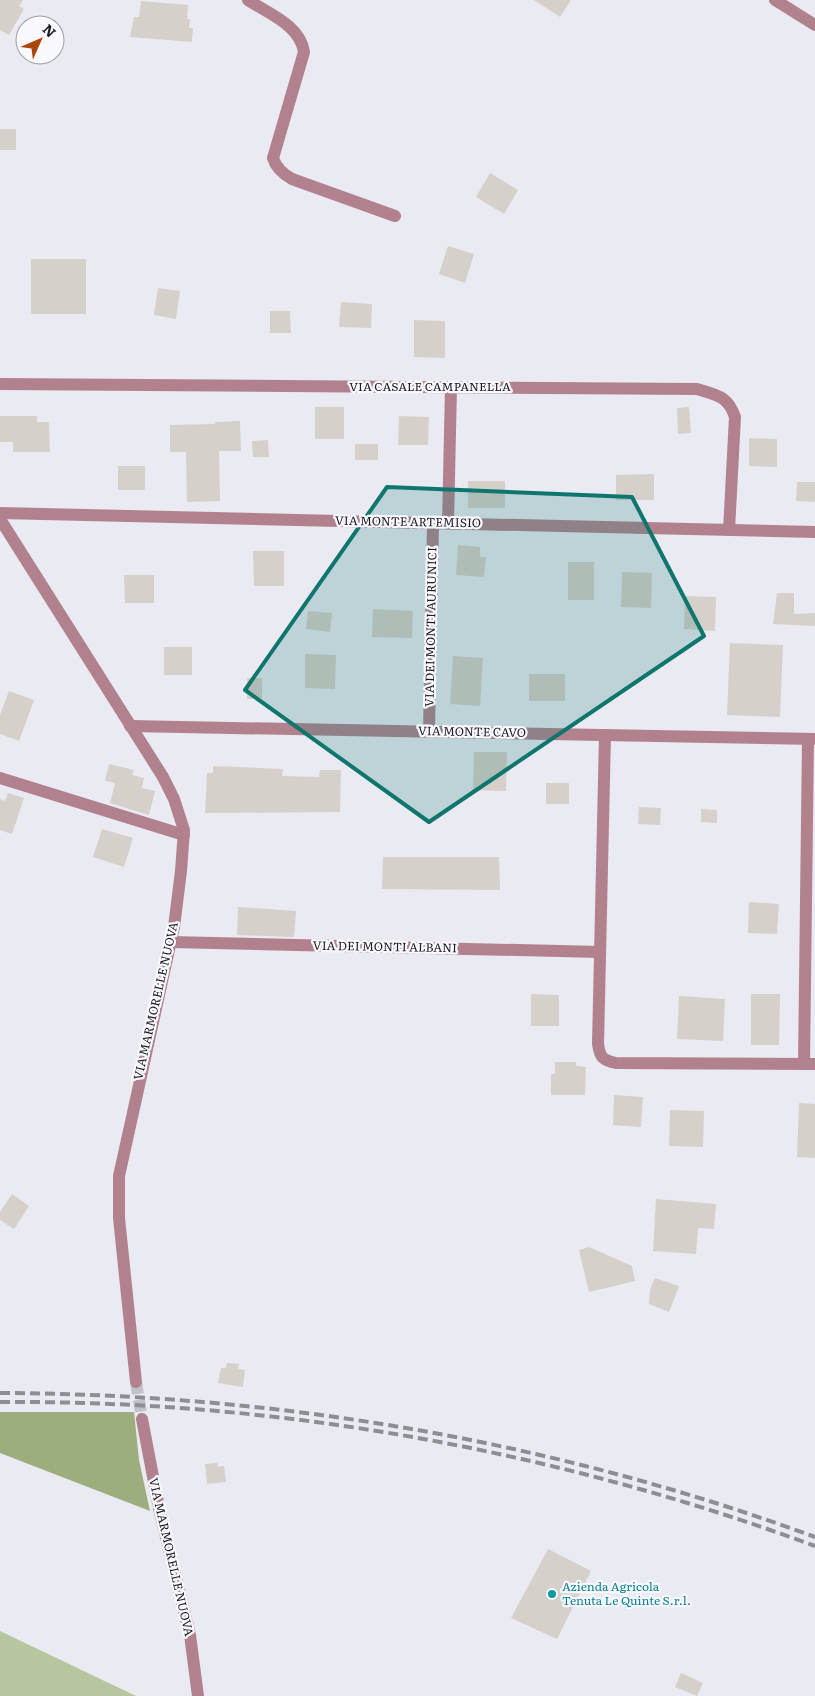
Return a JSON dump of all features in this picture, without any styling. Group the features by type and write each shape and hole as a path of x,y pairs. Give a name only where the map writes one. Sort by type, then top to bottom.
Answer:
{"street":[{"path":"248,0 294,30 302,43 304,52 273,158 275,164 284,175 292,179 395,216"},
{"path":"775,0 815,25"},
{"name":"VIA CASALE CAMPANELLA","path":"0,384 697,389 719,395 730,404 735,417 729,530"},
{"path":"448,523 451,387"},
{"name":"VIA MONTE ARTEMISIO","path":"0,514 815,532"},
{"name":"VIA MARMORELLE NUOVA","path":"0,518 163,777 174,799 184,835 171,942 119,1176 119,1218 136,1382"},
{"name":"VIA DEI MONTI AURUNICI","path":"429,732 433,523"},
{"name":"VIA MONTE CAVO","path":"130,726 812,739"},
{"path":"605,735 598,1044 600,1056 605,1061 810,1064 812,739"},
{"path":"0,778 184,835"},
{"name":"VIA DEI MONTI ALBANI","path":"171,942 600,952"},
{"name":"VIA MARMORELLE NUOVA","path":"142,1419 156,1491 191,1642 198,1696"}],"highlighted area":[{"path":"387,487 632,497 704,636 429,822 245,690"}],"green space":[{"path":"0,1412 134,1412 139,1460 150,1511 0,1453"},
{"path":"0,1631 136,1696 0,1696"}],"building":[{"path":"0,0 23,0 19,6 24,9 21,15 15,15 15,25 9,35 0,30"},
{"path":"534,0 571,0 560,17"},
{"path":"141,1 188,5 187,19 190,19 189,28 193,28 192,42 130,37 134,17 139,17"},
{"path":"0,129 16,129 16,150 0,150"},
{"path":"490,173 518,190 504,214 476,197"},
{"path":"448,246 474,254 465,283 439,274"},
{"path":"31,259 86,259 86,314 31,314"},
{"path":"158,288 180,291 176,319 154,315"},
{"path":"341,302 372,304 371,328 339,327"},
{"path":"270,311 290,311 291,333 270,333"},
{"path":"414,320 445,321 445,358 414,357"},
{"path":"315,407 344,407 344,439 315,439"},
{"path":"689,407 691,433 678,434 677,408"},
{"path":"0,416 37,416 37,422 49,422 50,452 13,452 13,442 0,442"},
{"path":"399,416 429,417 428,445 398,445"},
{"path":"240,421 241,451 219,451 220,501 187,502 186,452 170,452 170,425 215,424 215,422"},
{"path":"749,438 777,439 777,467 749,466"},
{"path":"268,440 269,457 253,457 252,441"},
{"path":"355,444 378,444 378,460 355,460"},
{"path":"118,466 145,466 145,490 118,490"},
{"path":"654,474 654,500 616,500 616,475"},
{"path":"468,481 505,481 505,508 468,508"},
{"path":"797,482 815,482 815,502 796,501"},
{"path":"458,545 480,547 480,557 486,557 484,577 456,575"},
{"path":"253,551 284,551 284,586 254,586"},
{"path":"568,562 594,562 594,600 568,600"},
{"path":"622,572 652,573 651,608 621,607"},
{"path":"124,575 154,575 154,603 125,603"},
{"path":"777,593 794,593 794,614 815,613 815,626 773,624"},
{"path":"685,596 716,597 715,631 684,629"},
{"path":"373,609 413,611 412,638 372,637"},
{"path":"308,611 332,613 330,632 306,629"},
{"path":"730,643 783,645 780,717 727,715"},
{"path":"164,647 192,647 192,675 164,675"},
{"path":"305,654 336,655 335,689 305,688"},
{"path":"453,656 483,658 480,706 450,704"},
{"path":"529,674 565,674 565,701 529,701"},
{"path":"247,678 262,678 262,699 247,699"},
{"path":"9,691 34,700 19,741 0,734 0,715"},
{"path":"474,752 507,752 506,791 473,790"},
{"path":"109,764 134,770 132,775 144,778 142,788 155,791 149,815 110,803 115,783 105,781"},
{"path":"213,766 283,769 282,776 319,777 320,770 341,770 340,812 205,813 207,773 213,773"},
{"path":"546,783 569,783 569,804 546,804"},
{"path":"8,793 24,798 12,834 0,830 0,799 5,801"},
{"path":"639,807 661,808 660,825 638,824"},
{"path":"701,809 717,810 717,823 701,822"},
{"path":"102,829 133,838 124,867 93,857"},
{"path":"383,857 499,857 500,890 382,889"},
{"path":"749,902 779,904 777,934 748,933"},
{"path":"238,907 296,911 294,937 237,935"},
{"path":"531,994 559,995 559,1026 531,1026"},
{"path":"751,994 780,994 779,1045 751,1045"},
{"path":"679,996 725,999 723,1041 677,1039"},
{"path":"555,1062 576,1062 576,1066 586,1067 585,1095 551,1095 551,1074 555,1074"},
{"path":"614,1095 643,1097 641,1127 613,1125"},
{"path":"799,1103 815,1104 815,1158 797,1157"},
{"path":"670,1110 704,1111 703,1147 669,1146"},
{"path":"12,1194 29,1206 14,1229 0,1220 0,1212"},
{"path":"656,1199 716,1204 714,1229 698,1228 696,1254 653,1251"},
{"path":"589,1247 632,1266 635,1281 589,1292 579,1250"},
{"path":"655,1278 679,1286 669,1312 649,1304 650,1289"},
{"path":"227,1363 239,1364 238,1369 245,1370 243,1387 218,1383 221,1368 226,1368"},
{"path":"217,1463 218,1467 224,1466 226,1482 207,1484 205,1464"},
{"name":"Azienda Agricola Tenuta Le Quinte S.r.l.","path":"548,1549 591,1571 557,1639 511,1618"},
{"path":"681,1673 703,1683 697,1696 675,1687"}],"tunnel":[{"path":"136,1382 142,1419"}],"railway":[{"path":"0,1393 208,1402 414,1429 516,1450 617,1474 716,1503 815,1537"},
{"path":"0,1402 104,1404 208,1410 311,1421 414,1437 516,1458 617,1483 717,1512 815,1546"}],"place":[{"name":"Azienda Agricola Tenuta Le Quinte S.r.l.","path":"552,1594"}]}
